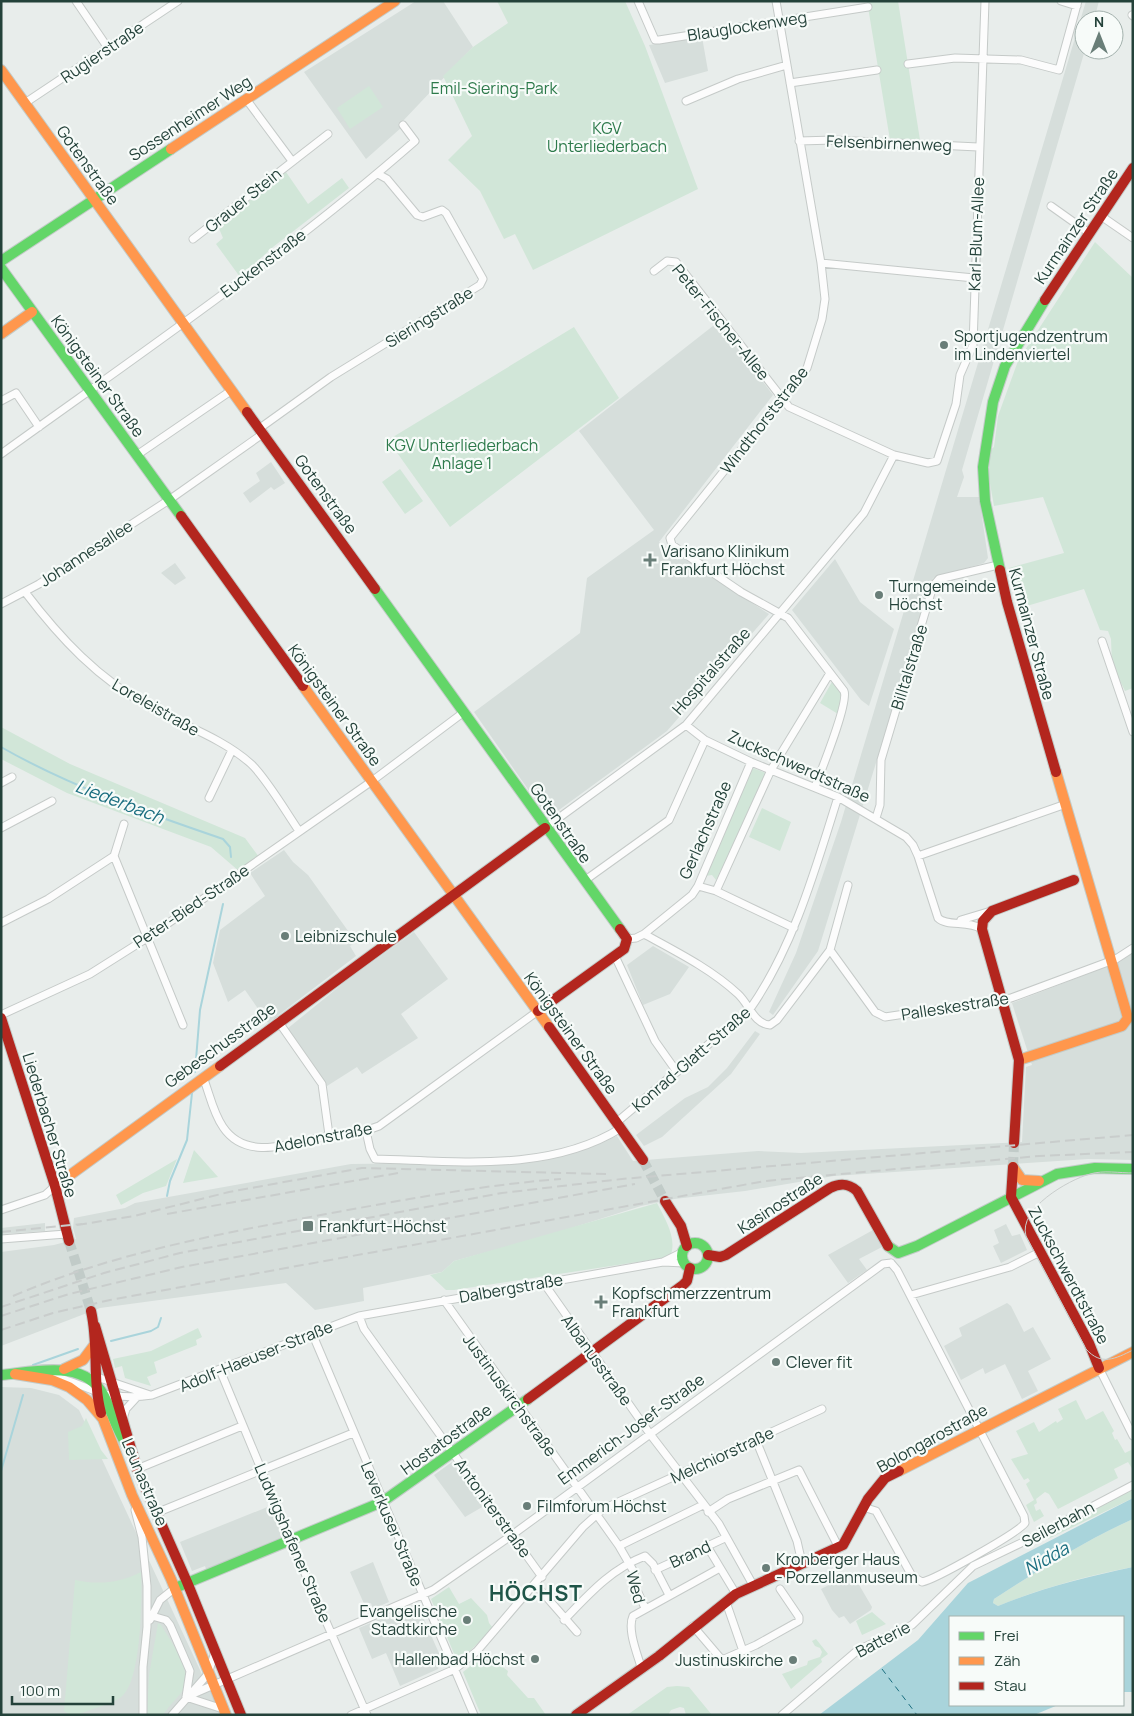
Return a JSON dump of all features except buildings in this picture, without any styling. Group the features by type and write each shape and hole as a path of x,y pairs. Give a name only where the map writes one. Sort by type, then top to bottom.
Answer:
{"main road":[{"name":"Sossenheimer Weg","path":"1,261 395,1"},
{"name":"Gotenstraße","path":"5,74 464,712 545,828 627,939"},
{"name":"Kurmainzer Straße","path":"1019,1060 1126,1024 1127,1013 1031,689 998,565 983,485 983,457 993,402 1005,366 1021,338 1133,168"},
{"name":"Königsteiner Straße","path":"1,268 538,1011 642,1160"},
{"path":"1,334 32,312"},
{"name":"Hospitalstraße","path":"453,894 545,828"},
{"path":"1014,1143 1019,1060 1004,1000 982,929 983,921 992,911 1074,880 1080,871 1082,859"},
{"path":"1074,880 1082,883 1091,892"},
{"name":"Gebeschusstraße","path":"55,1186 453,894"},
{"path":"538,1011 615,956 624,948 627,939"},
{"name":"Liederbacher Straße","path":"1,1017 55,1186 68,1238"},
{"path":"1011,1197 1013,1167 1022,1180 1033,1182 1042,1180"},
{"name":"Emmerich-Josef-Straße","path":"893,1258 1042,1180 1071,1170 1133,1169"},
{"name":"Kasinostraße","path":"708,1255 726,1256 830,1188 843,1184 857,1191 893,1258"},
{"name":"Zuckschwerdtstraße","path":"1011,1197 1089,1343 1099,1368"},
{"path":"665,1201 681,1226 698,1244 705,1248 708,1255 704,1266 698,1269 687,1266 681,1226"},
{"path":"685,1249 698,1244"},
{"name":"Hostatostraße","path":"174,1588 382,1502 452,1454 683,1285 686,1281 687,1266"},
{"path":"91,1311 96,1326 97,1389 103,1419"},
{"name":"Leunastraße","path":"96,1326 136,1469 187,1582 241,1715"},
{"path":"1,1375 60,1371 84,1360 95,1344"},
{"name":"Bolongarostraße","path":"839,1548 847,1540 863,1507 874,1490 885,1478 1133,1352"},
{"name":"Leunastraße","path":"60,1371 84,1374 97,1389 120,1436 129,1448"},
{"name":"Leunastraße","path":"15,1374 37,1376 52,1380 75,1391 93,1406 103,1419 132,1495 210,1671 212,1685 225,1712"},
{"path":"576,1715 587,1711 736,1594 839,1548"}],"street":[{"path":"76,1 108,48"},
{"name":"Rugierstraße","path":"26,103 178,1"},
{"name":"Blauglockenweg","path":"638,1 655,40 868,7"},
{"name":"Windthorststraße","path":"776,1 821,263 824,299 822,319 807,368 670,538 672,545 740,592 780,613"},
{"name":"Karl-Blum-Allee","path":"937,461 956,404 960,375 973,345 978,146 981,129 985,1"},
{"path":"908,64 955,58 1021,60 1059,70 1077,4 1061,1"},
{"name":"Gotenstraße","path":"1,65 5,74"},
{"path":"686,101 738,79 786,65"},
{"path":"790,83 877,70"},
{"name":"Grauer Stein","path":"246,100 292,161"},
{"name":"Euckenstraße","path":"1,454 185,324 378,174 415,141 403,126"},
{"name":"Grauer Stein","path":"193,239 328,134"},
{"name":"Felsenbirnenweg","path":"799,141 834,140 978,146"},
{"name":"Sieringstraße","path":"169,500 331,377 480,285 483,279 446,213 442,210 423,217 417,215 388,179 378,174"},
{"path":"1051,206 1089,233"},
{"path":"1101,216 1133,238"},
{"name":"Peter-Fischer-Allee","path":"654,271 666,261 676,262 789,407 894,455 928,464 937,461"},
{"path":"821,263 974,278"},
{"path":"137,455 232,390"},
{"path":"1,401 13,393 18,394 39,427"},
{"name":"Hospitalstraße","path":"545,828 686,725 835,550 864,513 894,455"},
{"name":"Johannesallee","path":"1,604 24,592 169,500"},
{"name":"Billtalstraße","path":"876,818 880,806 881,760 933,586 939,579 998,565"},
{"name":"Loreleistraße","path":"24,592 70,648 102,675 141,703 232,750 252,764 299,831"},
{"path":"780,613 788,618 846,696 815,787"},
{"path":"1102,641 1133,732"},
{"name":"Gerlachstraße","path":"716,891 772,770 830,673"},
{"name":"Peter-Bied-Straße","path":"1,1017 90,974 148,938 372,781 464,712"},
{"name":"Zuckschwerdtstraße","path":"686,725 705,740 751,762 838,797 906,837 913,845 918,856 938,918 945,923 969,923 982,929"},
{"path":"584,881 669,820 705,740"},
{"path":"209,798 232,750"},
{"name":"Gerlachstraße","path":"627,939 636,938 644,934 692,895 698,886 751,762"},
{"path":"1,783 12,777"},
{"name":"Konrad-Glatt-Straße","path":"366,1131 370,1149 375,1159 487,1161 526,1159 574,1149 596,1142 619,1125 750,1009 761,994 794,928 838,797"},
{"path":"1,828 52,800"},
{"path":"918,856 1066,804"},
{"path":"1,923 48,899 114,856 124,824"},
{"path":"114,856 184,1025"},
{"path":"644,934 720,977 744,1000 759,1022 772,1025 830,950 848,885"},
{"path":"698,886 716,891 794,928"},
{"path":"956,922 992,911"},
{"name":"Palleskestraße","path":"830,950 875,1012 881,1016 1004,1000 1112,960 1133,948"},
{"path":"615,956 655,1041 677,1072"},
{"name":"Adelonstraße","path":"203,1076 222,1126 242,1144 269,1148 329,1135 366,1131 379,1126 538,1011"},
{"path":"278,1021 322,1084 329,1135"},
{"name":"Gebeschusstraße","path":"1,1210 45,1195 55,1186"},
{"path":"1,1239 68,1238"},
{"name":"Dalbergstraße","path":"663,1262 685,1249"},
{"path":"911,1295 1010,1267 1040,1252"},
{"name":"Kasinostraße","path":"893,1258 1024,1516 1024,1525 977,1554"},
{"name":"Emmerich-Josef-Straße","path":"186,1697 422,1596 512,1535 893,1258"},
{"name":"Dalbergstraße","path":"360,1316 663,1262 687,1266"},
{"name":"Albanusstraße","path":"543,1282 650,1434 708,1512 753,1585"},
{"name":"Justinuskirchstraße","path":"444,1300 620,1546 629,1562"},
{"name":"Adolf-Haeuser-Straße","path":"113,1388 137,1397 152,1395 360,1316"},
{"name":"Antoniterstraße","path":"360,1316 364,1329 542,1577"},
{"name":"Leverkuser Straße","path":"312,1333 382,1502 474,1715"},
{"path":"1099,1368 1133,1436"},
{"name":"Ludwigshafener Straße","path":"220,1370 290,1540 366,1712"},
{"path":"37,1376 71,1380 97,1389 113,1388"},
{"name":"Adolf-Haeuser-Straße","path":"97,1389 128,1388 152,1395"},
{"path":"123,1423 126,1409 137,1397"},
{"name":"Melchiorstraße","path":"351,1715 366,1712 455,1669 477,1651 596,1514 822,1409"},
{"path":"136,1469 242,1426"},
{"path":"156,1513 353,1433"},
{"path":"756,1440 797,1542 802,1563"},
{"path":"708,1512 728,1499 795,1470 802,1472 839,1548"},
{"name":"Seilerbahn","path":"981,1561 1008,1550 1133,1485"},
{"path":"132,1495 145,1562 147,1627 143,1667 143,1715"},
{"path":"620,1546 703,1506"},
{"path":"863,1507 872,1509 878,1515 912,1576 920,1582 927,1581 977,1554 981,1561"},
{"name":"Brand","path":"655,1570 725,1538"},
{"path":"707,1546 736,1594"},
{"path":"564,1620 606,1577 629,1562 645,1556 669,1595"},
{"name":"Batterie","path":"782,1715 858,1650 912,1624 981,1561"},
{"name":"Wed","path":"629,1562 645,1608 631,1620 641,1667"},
{"path":"645,1608 720,1568"},
{"path":"536,1585 564,1620 577,1632"},
{"path":"147,1627 160,1600 174,1588"},
{"path":"693,1626 722,1660 799,1621 800,1617 780,1589"},
{"path":"726,1602 743,1651"},
{"path":"152,1616 166,1620 170,1625 190,1671 186,1697"},
{"path":"172,1715 210,1671 215,1651"},
{"name":"Leunastraße","path":"210,1671 226,1679"},
{"path":"186,1697 225,1712"}],"shaded area":[{"path":"416,1 443,1 473,47 401,123 402,127 366,159 304,72"},
{"path":"1086,1 1099,1 1097,10 1083,10"},
{"path":"702,37 708,71 665,83 649,45"},
{"path":"1074,41 1074,60 1082,60 962,470 964,477 957,497 979,497 988,558 984,563 933,578 818,951 773,1015 769,1012 796,953 841,822"},
{"name":"Varisano Klinikum Frankfurt Höchst","path":"718,322 773,395 659,542 769,614 667,731 548,818 474,712 580,633 587,578 654,530 579,431"},
{"path":"271,462 285,483 274,490 271,487 250,503 243,493 260,481 256,473"},
{"path":"835,559 860,602 894,629 869,706 861,700 792,610"},
{"path":"175,563 186,578 175,585 161,573"},
{"name":"Leibnizschule","path":"284,850 293,862 308,875 356,942 350,946 356,956 268,1023 245,990 228,1002 213,963 220,930 265,896 250,873"},
{"path":"414,932 448,979 401,1014 418,1038 362,1074 357,1067 327,1086 287,1029 346,981"},
{"path":"653,946 689,967 670,994 643,1005 627,965"},
{"path":"1133,952 1133,1160 1088,1159 834,1176 745,1191 674,1199 641,1206 540,1238 454,1261 442,1272 363,1288 364,1301 315,1310 286,1283 100,1308 1,1346 1,1252 54,1245 76,1239 73,1228 74,1218 125,1208 135,1203 351,1164 519,1162 578,1150 617,1136 633,1161 758,1151 801,1153 1022,1142 1026,1067 1032,1065 1012,1003 1121,961"},
{"path":"755,1031 760,1034 731,1074 662,1137 644,1146 636,1135 685,1098 708,1087 727,1068"},
{"path":"45,1223 45,1231 1,1234 1,1228"},
{"path":"1006,1224 1012,1236 1020,1234 1027,1250 1001,1263 993,1246 999,1243 994,1230"},
{"path":"873,1230 882,1247 859,1259 867,1270 848,1283 828,1255"},
{"path":"1007,1303 1011,1306 1024,1332 1033,1327 1051,1359 1028,1371 1038,1391 1022,1399 1005,1364 985,1374 983,1368 961,1380 944,1346 962,1336 959,1328"},
{"path":"1,1387 31,1388 59,1395 79,1410 221,1715 1,1715"},
{"path":"452,1462 484,1506 465,1517 434,1475"},
{"path":"270,1506 283,1538 206,1569 205,1566 192,1571 180,1542"},
{"path":"373,1562 389,1602 373,1609 371,1603 365,1606 350,1572"},
{"path":"854,1572 858,1573 855,1578 872,1607 871,1610 850,1624 844,1616 839,1618 832,1610 821,1589"},
{"path":"413,1605 419,1608 442,1660 438,1669 400,1686 386,1653 372,1659 359,1628"}],"green space":[{"name":"KGV Unterliederbach","path":"497,1 625,1 645,46 698,189 533,270 515,234 504,239 480,191 448,160 472,136 443,76 473,47 508,23"},
{"path":"867,1 898,1 920,140 890,140"},
{"path":"369,86 383,107 350,129 337,108"},
{"path":"286,172 308,204 342,178 349,188 273,247 240,277 216,244 223,238 218,226"},
{"path":"1095,242 1133,278 1133,688 1125,691 1112,665 1111,639 1108,631 1100,630 1084,589 1020,608 1009,568 1064,553 1043,497 994,506 989,478 989,451 994,447 998,416 1018,361"},
{"name":"KGV Unterliederbach Anlage 1","path":"574,327 619,398 450,527 388,440"},
{"path":"400,469 423,501 405,514 382,482"},
{"path":"833,680 844,693 838,714 820,703"},
{"path":"1,727 70,764 245,838 259,857 240,872 211,847 67,793 1,759"},
{"path":"753,768 766,773 739,836 716,880 712,875 705,876"},
{"path":"762,808 791,822 780,851 749,837"},
{"path":"194,1150 218,1177 183,1183"},
{"path":"177,1159 166,1186 143,1193 121,1205 116,1195"},
{"path":"657,1203 672,1236 670,1257 454,1290 446,1290 430,1275 442,1272 454,1261"},
{"path":"198,1328 202,1337 196,1340 197,1345 154,1362 157,1373 147,1377 151,1386 125,1378 122,1366 115,1368 113,1359 151,1351"},
{"path":"1076,1400 1086,1420 1103,1411 1114,1431 1112,1433 1115,1440 1117,1439 1125,1453 1133,1449 1133,1470 1128,1462 1114,1469 1118,1478 1058,1509 1049,1494 1045,1492 1036,1499 1037,1503 1034,1505 1036,1511 1040,1509 1044,1516 1034,1522 1026,1505 1034,1500 1026,1484 1030,1481 1028,1478 1024,1480 1011,1459 1028,1454 1016,1431 1034,1422 1039,1432 1056,1421 1057,1423 1063,1419 1058,1409"},
{"path":"86,1418 101,1450 108,1459 69,1460 68,1432 82,1426"},
{"path":"1133,1488 1133,1498 1048,1539 1045,1534"},
{"path":"1133,1519 1133,1567 1064,1583 998,1606 993,1603 994,1599 1062,1556"},
{"path":"141,1572 141,1619 137,1659 127,1690 120,1698 110,1703 77,1715 70,1715 64,1711 75,1580 109,1582 125,1579"},
{"path":"449,1587 459,1604 471,1598 487,1615 489,1623 493,1628 463,1658 455,1656 431,1599"},
{"path":"872,1612 886,1624 862,1635 856,1621"},
{"path":"158,1623 180,1657 186,1683 183,1690 163,1715 147,1715 149,1675"},
{"path":"816,1639 828,1654 821,1659 822,1662 791,1689 782,1674 807,1665 808,1661 820,1657 822,1652 820,1648 815,1646 812,1641"},
{"path":"486,1654 508,1671 507,1675 528,1698 534,1698 546,1715 481,1715 463,1672"},
{"path":"667,1687 689,1687 712,1715 686,1715 684,1708 680,1707 671,1710 668,1715 627,1715"}],"water":[{"name":"Nidda","path":"1133,1498 1133,1519 1062,1556 994,1599 993,1603 998,1606 1064,1584 1133,1567 1133,1692 1124,1692 1124,1616 949,1616 949,1706 1056,1706 1034,1715 819,1715 918,1640 968,1583"}],"waterway":[{"name":"Liederbach","path":"1,747 82,787 223,839 230,847 231,857"},
{"name":"Liederbach","path":"195,1072 200,1010 223,904"},
{"name":"Liederbach","path":"167,1196 170,1181 187,1140 192,1093"},
{"name":"Liederbach","path":"111,1341 151,1331 158,1327 161,1318"},
{"name":"Liederbach","path":"33,1365 78,1349"},
{"name":"Liederbach","path":"1,1471 23,1395"}],"ferry route":[{"path":"882,1669 917,1715"}],"tunnel":[{"path":"1013,1167 1014,1143"},
{"path":"643,1160 665,1201"},
{"path":"69,1241 91,1311"}],"tram line":[{"path":"1133,1173 1095,1173 1070,1182 1037,1206 1026,1226 1026,1236 1086,1349 1097,1358 1103,1359 1114,1358 1133,1350"}],"railway":[{"path":"1,1307 104,1273 180,1253 502,1193 622,1179 1133,1135"},
{"path":"1,1330 53,1313 110,1300 765,1181 1039,1156 1133,1152"},
{"path":"77,1225 134,1216 229,1192 362,1168 606,1174"},
{"path":"167,1214 398,1173"},
{"path":"13,1296 51,1281 128,1256 206,1237 443,1194 561,1179"},
{"path":"1,1316 69,1294 182,1267 635,1184"},
{"path":"1,1232 82,1224"}],"traffic: fast":[{"path":"1,261 171,149"},
{"path":"1,268 181,516"},
{"path":"1000,570 985,501 983,467 993,402 1005,366 1045,300"},
{"path":"375,589 620,929"},
{"path":"888,1246 898,1253 917,1246 1057,1174 1095,1168 1133,1169"},
{"path":"695,1243 704,1247 708,1256 704,1265 695,1269 686,1265 682,1256 686,1247 695,1243"},
{"path":"1,1375 58,1370 85,1376 96,1384 104,1396 117,1428 127,1446"},
{"path":"175,1588 382,1502 528,1399"}],"traffic: slow":[{"path":"171,149 395,1"},
{"path":"1,70 247,412"},
{"path":"1,334 32,312"},
{"path":"303,686 549,1027"},
{"path":"1019,1060 1122,1026 1128,1018 1056,772"},
{"path":"55,1186 220,1066"},
{"path":"1013,1167 1022,1180 1039,1181"},
{"path":"64,1369 83,1360 95,1344"},
{"path":"899,1471 1133,1352"},
{"path":"15,1374 52,1380 69,1387 87,1400 103,1419 132,1495 171,1579 226,1715"}],"traffic: jam":[{"path":"1045,300 1133,168"},
{"path":"247,412 375,589"},
{"path":"181,516 303,686"},
{"path":"1000,570 1007,602 1056,772"},
{"path":"220,1066 545,828"},
{"path":"1014,1143 1019,1060 982,929 983,921 992,911 1074,880"},
{"path":"538,1011 624,949 627,939 620,929"},
{"path":"1,1018 55,1186 69,1241"},
{"path":"549,1027 643,1160"},
{"path":"1013,1167 1011,1197 1089,1343 1099,1368"},
{"path":"708,1255 720,1257 726,1255 837,1185 847,1185 857,1191 888,1246"},
{"path":"665,1201 681,1226 687,1246"},
{"path":"528,1399 683,1285 687,1281 690,1268"},
{"path":"91,1311 95,1336 98,1400 101,1413"},
{"path":"95,1326 137,1469 187,1582 241,1715"},
{"path":"576,1715 659,1656 736,1594 843,1545 868,1499 885,1478 899,1471"}],"place":[{"name":"Sportjugendzentrum im Lindenviertel","path":"944,345"},
{"name":"Varisano Klinikum Frankfurt Höchst","path":"650,560"},
{"name":"Turngemeinde Höchst","path":"879,595"},
{"name":"Leibnizschule","path":"285,936"},
{"name":"Frankfurt-Höchst","path":"308,1226"},
{"name":"Kopfschmerzzentrum Frankfurt","path":"601,1302"},
{"name":"Clever fit","path":"776,1362"},
{"name":"Filmforum Höchst","path":"527,1506"},
{"name":"Kronberger Haus - Porzellanmuseum","path":"766,1568"},
{"name":"Evangelische Stadtkirche","path":"467,1620"},
{"name":"Hallenbad Höchst","path":"535,1659"},
{"name":"Justinuskirche","path":"793,1660"}],"district":[{"name":"HÖCHST","path":"536,1593"}],"park label":[{"name":"Emil-Siering-Park","path":"494,88"}]}
